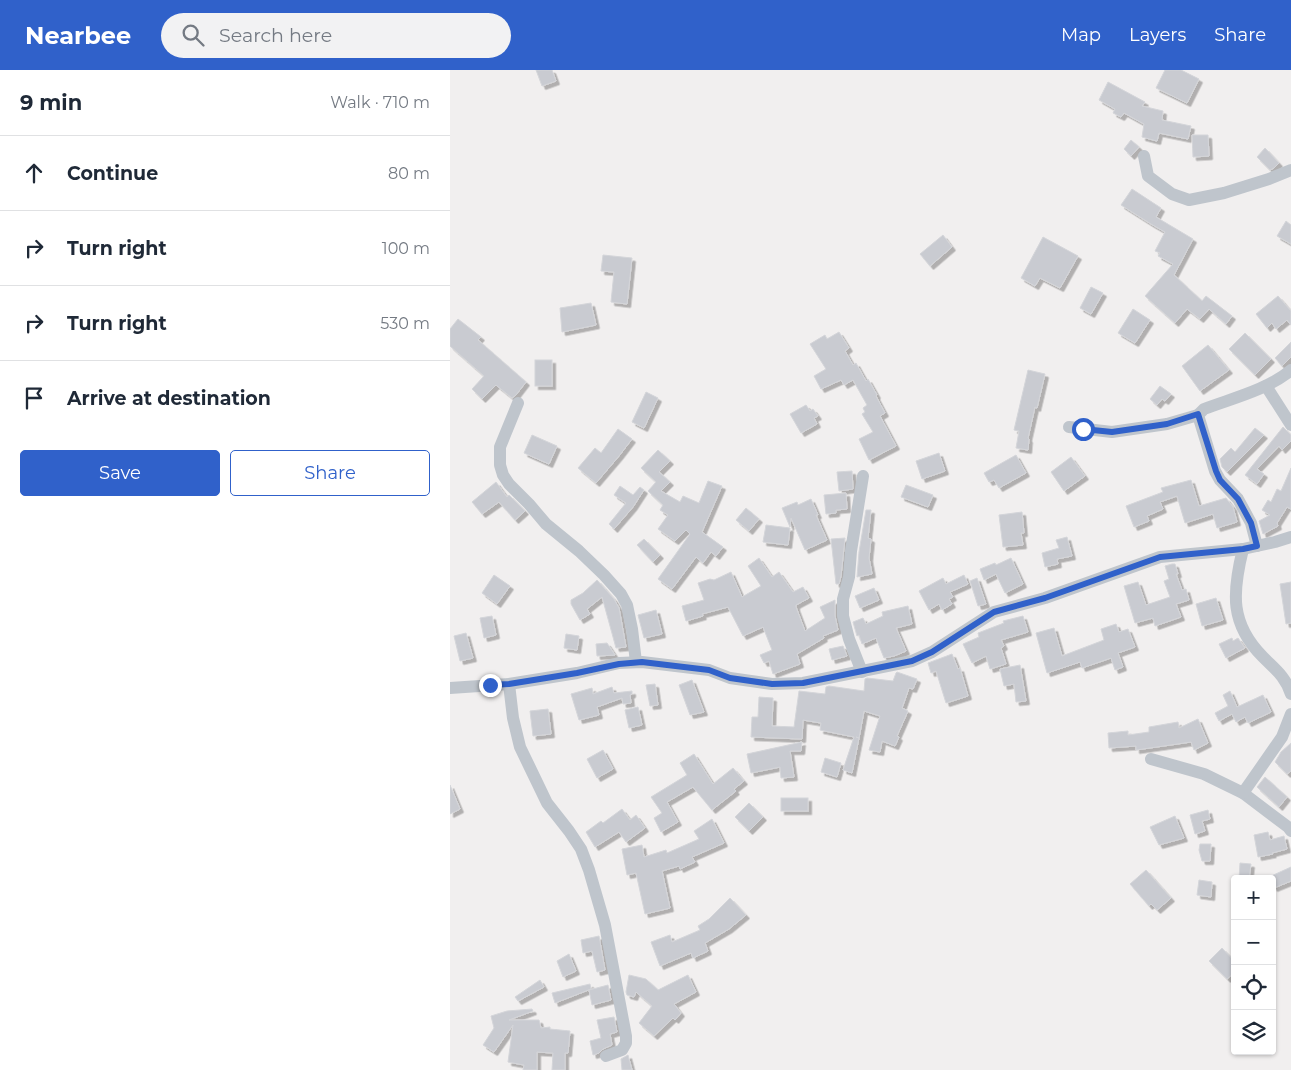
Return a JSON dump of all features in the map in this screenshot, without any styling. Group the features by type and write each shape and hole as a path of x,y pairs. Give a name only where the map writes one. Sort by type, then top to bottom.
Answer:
{"street":[{"path":"1144,156 1148,176 1172,194 1189,200 1224,193 1291,170"},
{"path":"1069,427 1112,432 1167,424 1198,414 1204,409 1266,386 1291,370"},
{"path":"1266,386 1291,425"},
{"path":"518,403 500,448 502,475 546,524 579,551 621,594 627,605 636,662"},
{"path":"1198,414 1220,480 1238,499 1251,523 1257,546"},
{"path":"862,672 849,639 843,616 843,599 849,577 851,551 863,476"},
{"path":"450,688 509,684 636,662 709,670 730,678 772,684 803,683 912,661 932,652 994,612 1045,598 1160,557 1243,549 1291,537"},
{"path":"1243,549 1235,587 1236,610 1240,625 1249,641 1288,676 1291,694"},
{"path":"509,684 513,718 520,747 547,803 582,849 604,925 626,1036 626,1043 622,1050 606,1056"},
{"path":"1243,793 1282,737 1291,714"},
{"path":"1151,759 1204,774 1243,793 1291,831"}],"building":[{"path":"536,70 552,70 556,81 542,86"},
{"path":"1165,70 1181,70 1199,79 1187,103 1156,88"},
{"path":"1108,82 1145,102 1142,106 1163,111 1162,120 1191,126 1188,139 1159,133 1157,141 1142,137 1144,124 1124,113 1121,117 1113,113 1115,109 1099,100"},
{"path":"1192,135 1208,135 1209,156 1193,157"},
{"path":"1131,140 1139,147 1131,156 1124,149"},
{"path":"1265,148 1279,163 1270,170 1257,157"},
{"path":"1132,189 1161,208 1156,217 1193,239 1174,275 1202,301 1206,296 1232,316 1226,324 1209,309 1200,319 1187,309 1175,323 1145,296 1173,264 1158,256 1160,253 1155,251 1165,232 1121,205"},
{"path":"1286,221 1291,225 1291,244 1277,236"},
{"path":"943,235 952,247 930,266 920,254"},
{"path":"1043,237 1078,256 1060,288 1040,278 1035,286 1021,278"},
{"path":"603,255 632,258 627,304 611,302 614,272 601,271"},
{"path":"1091,287 1103,293 1091,314 1080,308"},
{"path":"1278,296 1291,311 1291,325 1287,320 1276,329 1272,323 1267,328 1256,314"},
{"path":"591,303 596,325 562,332 560,308"},
{"path":"1133,309 1150,320 1135,343 1118,333"},
{"path":"458,319 481,337 478,340 526,382 512,398 496,385 482,399 472,389 484,376 450,346 450,329"},
{"path":"839,332 849,348 845,351 853,365 856,363 866,381 868,379 877,395 885,413 880,416 896,446 869,460 859,439 873,432 862,414 865,412 863,408 867,405 853,380 844,385 841,380 821,389 814,376 826,369 810,344 825,335 827,339"},
{"path":"1245,333 1271,359 1255,375 1229,349"},
{"path":"1291,342 1291,357 1282,366 1275,358"},
{"path":"1208,345 1229,370 1200,391 1182,366"},
{"path":"535,360 552,360 552,386 535,386"},
{"path":"1028,370 1045,374 1028,438 1028,450 1016,448 1019,431 1014,430"},
{"path":"1160,386 1171,394 1165,401 1162,399 1157,405 1150,399"},
{"path":"646,392 658,398 644,428 632,422"},
{"path":"806,405 810,411 813,409 818,416 814,418 817,424 801,433 790,414"},
{"path":"1283,427 1291,435 1291,441 1282,450 1279,446 1257,469 1264,474 1257,484 1245,475"},
{"path":"1255,428 1264,435 1227,472 1222,467 1220,459 1231,448 1235,452"},
{"path":"618,429 632,439 596,483 578,468 595,448 601,453"},
{"path":"532,435 557,446 549,464 524,453"},
{"path":"658,450 670,461 659,472 670,482 661,491 680,502 683,496 699,503 708,481 722,486 702,532 723,547 716,556 711,552 703,563 696,557 672,589 658,579 690,534 686,530 675,541 658,529 668,515 660,510 663,505 648,491 656,482 641,468"},
{"path":"939,453 945,471 922,479 916,461"},
{"path":"1016,455 1026,473 999,488 994,480 989,482 984,473"},
{"path":"1071,457 1085,476 1064,491 1051,472"},
{"path":"1291,468 1291,509 1287,507 1277,523 1278,526 1263,534 1259,521 1270,515 1262,510 1268,500 1271,502 1277,489 1281,491"},
{"path":"852,471 853,489 839,491 837,472"},
{"path":"1191,480 1199,506 1226,498 1233,507 1237,522 1217,528 1213,514 1185,523 1177,496 1160,502 1163,509 1147,516 1149,521 1134,527 1126,506 1163,492 1161,488"},
{"path":"496,482 507,497 509,495 525,511 515,520 499,502 482,514 472,502"},
{"path":"906,485 933,495 928,507 901,497"},
{"path":"620,486 633,495 640,487 644,490 633,507 614,529 609,524 626,503 614,495"},
{"path":"846,493 847,509 836,510 836,513 826,514 824,495"},
{"path":"811,499 827,540 805,550 791,518 790,527 782,508 797,502 798,505"},
{"path":"746,508 759,519 749,531 736,520"},
{"path":"866,510 871,510 868,538 871,539 869,558 872,574 857,577 859,552"},
{"path":"1022,512 1024,533 1021,533 1023,545 1003,547 999,515"},
{"path":"766,525 790,528 788,545 763,542"},
{"path":"1067,537 1072,556 1057,559 1058,564 1045,567 1042,553 1059,548 1056,540"},
{"path":"845,538 841,576 839,584 836,584 831,539"},
{"path":"644,539 660,555 653,562 637,545"},
{"path":"759,558 772,577 779,572 793,592 803,587 809,598 796,605 796,607 805,631 825,618 820,607 835,600 835,616 838,630 823,636 824,638 797,654 800,664 773,674 769,661 764,663 760,655 772,650 763,627 743,636 728,607 702,614 703,616 686,621 682,606 704,600 698,583 710,579 714,580 731,572 742,597 761,586 748,566"},
{"path":"1011,558 1023,584 1005,593 996,574 984,580 980,569 995,563 996,565"},
{"path":"1175,564 1178,574 1176,574 1182,590 1186,589 1189,600 1176,604 1181,617 1155,626 1153,618 1135,623 1124,586 1138,582 1146,605 1170,597 1164,581 1169,579 1165,566"},
{"path":"494,575 510,586 497,604 482,593"},
{"path":"964,575 968,584 950,592 953,597 949,599 952,604 942,610 939,604 929,610 919,591 943,578 946,584"},
{"path":"977,578 986,604 978,606 970,581"},
{"path":"597,580 614,599 619,608 626,647 616,648 602,597 587,609 590,614 580,620 571,604 571,600 583,593"},
{"path":"1291,582 1291,623 1286,624 1280,584"},
{"path":"874,588 879,600 860,608 855,596"},
{"path":"1216,598 1223,620 1202,626 1196,604"},
{"path":"908,606 912,624 896,628 906,651 884,658 876,638 862,644 859,635 857,636 853,622 863,618 866,624 883,616 882,612"},
{"path":"656,610 662,634 644,638 638,615"},
{"path":"492,616 496,635 484,638 480,618"},
{"path":"1023,616 1028,632 1001,640 1004,646 1001,648 1006,664 990,669 986,656 972,663 963,644 979,637 978,633 1004,623 1003,621"},
{"path":"1116,624 1119,632 1128,629 1135,647 1118,653 1123,667 1115,670 1111,658 1082,668 1080,662 1047,673 1036,633 1054,628 1062,656 1104,640 1101,629"},
{"path":"466,633 473,658 460,661 454,636"},
{"path":"566,634 579,636 577,650 564,648"},
{"path":"1232,638 1233,641 1238,638 1245,648 1226,658 1219,644"},
{"path":"607,643 615,655 597,656 596,644"},
{"path":"843,646 847,656 832,660 829,649"},
{"path":"952,654 958,669 960,668 968,696 946,703 936,671 931,673 928,663"},
{"path":"1020,665 1026,701 1016,702 1014,684 1004,686 1000,669"},
{"path":"897,672 917,679 913,689 909,688 902,708 908,711 897,736 899,737 895,746 882,741 880,752 869,750 880,716 864,711 852,773 843,770 854,737 820,730 821,723 803,720 802,739 751,737 752,717 758,717 759,697 773,698 772,726 794,727 799,691 825,694 826,687 829,686 864,691 865,679 893,681"},
{"path":"692,680 704,712 690,715 679,685"},
{"path":"655,684 658,705 650,706 646,685"},
{"path":"612,687 614,693 632,691 630,695 631,703 623,704 622,698 597,707 599,715 579,720 571,694 592,688 593,694"},
{"path":"1230,691 1237,707 1263,695 1271,712 1248,723 1245,717 1236,722 1232,714 1219,721 1215,713 1228,706 1223,695"},
{"path":"638,707 642,725 629,728 625,710"},
{"path":"548,709 551,734 533,736 530,711"},
{"path":"1198,719 1208,743 1194,750 1191,742 1136,750 1136,746 1109,748 1108,733 1128,731 1128,735 1149,732 1149,727 1178,722 1179,728"},
{"path":"802,742 801,751 790,751 794,777 781,778 780,767 751,773 747,754"},
{"path":"1291,743 1291,771 1287,774 1275,762 1281,752"},
{"path":"603,750 613,769 597,778 587,759"},
{"path":"694,754 713,784 733,768 744,781 734,789 736,791 712,810 693,787 667,802 678,822 661,832 654,818 662,813 651,797 687,775 680,763"},
{"path":"825,758 841,763 837,777 821,772"},
{"path":"1265,777 1287,797 1279,807 1257,787"},
{"path":"450,785 460,809 450,814"},
{"path":"781,798 808,798 808,811 781,811"},
{"path":"749,803 763,817 749,831 735,817"},
{"path":"622,809 630,820 636,815 645,828 626,842 619,832 595,847 586,832 601,821 603,823"},
{"path":"1208,810 1210,819 1202,821 1205,831 1195,834 1190,815"},
{"path":"1175,816 1184,838 1159,845 1150,827"},
{"path":"712,819 724,843 692,857 695,862 680,869 679,866 662,871 670,908 645,914 636,873 627,875 622,849 642,845 644,857 666,850 667,853 699,839 694,831"},
{"path":"1268,832 1270,840 1284,836 1287,849 1258,857 1254,835"},
{"path":"1200,844 1211,844 1210,861 1202,861 1199,850"},
{"path":"1240,863 1251,864 1250,875 1239,875"},
{"path":"1291,867 1291,881 1276,887 1276,875 1273,875"},
{"path":"1146,870 1171,898 1157,910 1151,904 1149,906 1130,884"},
{"path":"1199,880 1212,882 1211,897 1197,895"},
{"path":"730,898 746,915 729,929 705,943 708,951 693,958 691,953 660,966 651,942 670,935 672,942 700,930 698,926 709,919"},
{"path":"599,936 605,970 597,972 592,951 583,953 581,940"},
{"path":"1222,948 1231,958 1231,976 1227,979 1209,961"},
{"path":"569,954 576,971 563,977 557,961"},
{"path":"629,975 646,979 658,990 688,975 696,992 674,1004 681,1013 654,1036 639,1023 652,1006 636,992 634,997 627,995"},
{"path":"540,980 544,987 518,1001 515,997"},
{"path":"590,984 591,989 555,1003 552,993"},
{"path":"608,985 611,1000 592,1005 589,990"},
{"path":"532,1009 533,1011 509,1020 539,1020 541,1028 550,1027 550,1029 570,1031 568,1053 565,1053 565,1070 552,1070 553,1053 537,1052 537,1070 523,1070 524,1065 508,1062 513,1025 494,1052 483,1045 494,1028 491,1016 507,1011"},
{"path":"614,1017 617,1032 610,1034 612,1045 593,1055 590,1041 601,1038 597,1020"},
{"path":"628,1055 632,1070 622,1070 621,1059"}],"route":[{"path":"490,685 509,684 619,664 642,662 709,670 730,678 772,684 803,683 912,661 932,652 994,612 1045,598 1160,557 1257,546 1251,523 1238,499 1220,480 1198,414 1167,424 1112,432 1083,429"}]}
